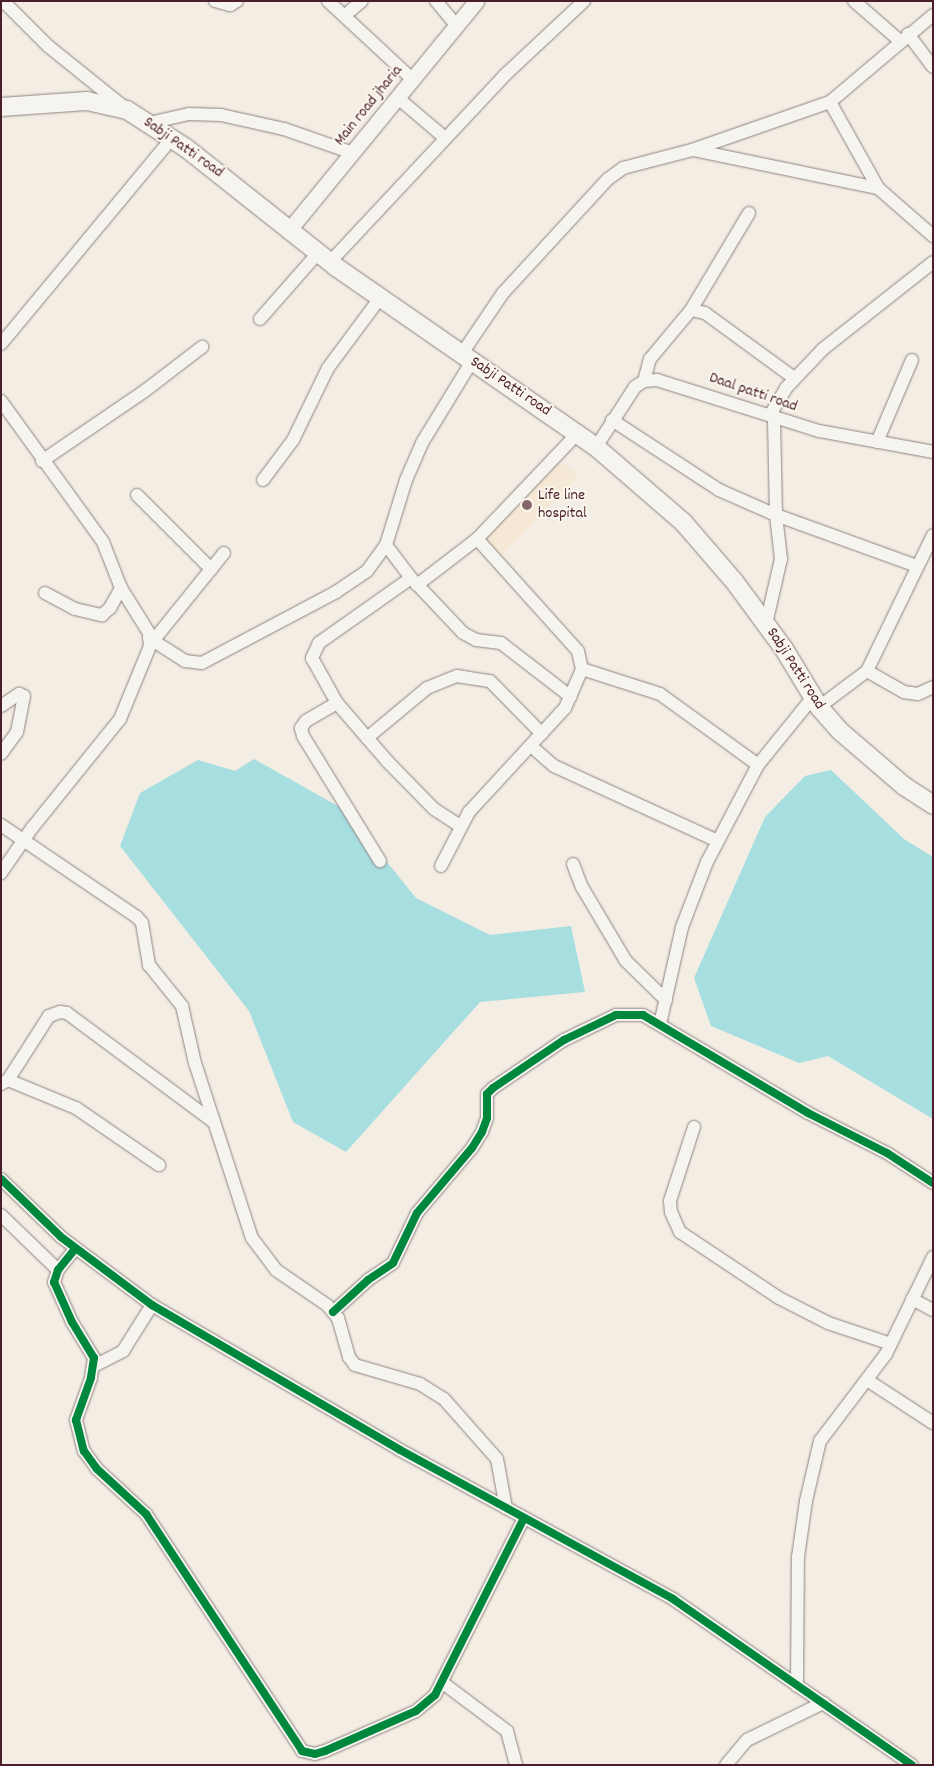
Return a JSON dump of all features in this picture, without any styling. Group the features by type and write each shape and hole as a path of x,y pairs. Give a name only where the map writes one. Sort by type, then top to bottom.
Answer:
{"main road":[{"name":"Sabji Patti road","path":"1,107 87,100 127,110 172,138 324,258 596,447 683,522 766,624 816,702 866,755 933,805"}],"street":[{"path":"3,1 48,46 127,110"},
{"path":"214,1 230,5 237,1"},
{"path":"328,1 413,80"},
{"path":"344,16 362,1"},
{"path":"436,1 457,26"},
{"name":"Main road jharia","path":"288,231 476,1"},
{"path":"260,319 445,138 512,68 584,1"},
{"path":"854,1 904,37 933,67"},
{"path":"1,401 42,461 103,542 121,588 151,639 186,661 202,663 336,592 367,571 386,545 406,480 422,443 503,293 608,179 636,163 692,150 830,102 904,37 933,15"},
{"path":"398,98 445,138"},
{"path":"830,102 878,188 933,236"},
{"path":"149,123 189,114 221,115 284,129 353,153"},
{"path":"1,344 172,138"},
{"path":"692,150 878,188"},
{"path":"596,447 624,400 644,380 650,359 691,310 749,213"},
{"path":"766,624 780,559 776,515 772,416 794,378 851,325 933,262"},
{"path":"263,480 293,440 328,368 380,298"},
{"path":"691,310 705,313 794,378"},
{"path":"42,461 146,390 202,346"},
{"path":"877,442 912,360"},
{"name":"Daal patti road","path":"644,380 671,382 819,431 933,452"},
{"path":"612,420 703,482 776,515 917,566"},
{"path":"460,826 410,787 337,703 315,667 314,651 323,640 477,539 577,434"},
{"path":"138,495 211,569"},
{"path":"660,1024 682,927 697,882 758,765 816,702 867,671 933,535"},
{"path":"441,866 460,826 493,783 542,734 571,697 582,669 578,651 477,539"},
{"path":"386,545 414,581 470,638 501,643 571,697"},
{"path":"1,873 22,842 120,719 147,658 151,639 224,553"},
{"path":"44,593 75,609 102,615 110,608 121,588"},
{"path":"582,669 660,694 758,765"},
{"path":"867,671 904,692 918,694 933,687"},
{"path":"367,738 427,688 457,676 490,682 542,734"},
{"path":"1,706 19,694 24,696 18,732 1,754"},
{"path":"337,703 306,721 302,728 303,736 380,861"},
{"path":"531,746 554,766 718,841"},
{"path":"1,825 22,842 127,910 142,923 148,965 182,1006 214,1122 252,1238 276,1270 333,1312 338,1318 349,1357 355,1365 434,1390 489,1447 502,1471 506,1508"},
{"path":"573,864 582,887 626,961 666,1000"},
{"path":"159,1165 76,1108 5,1082 48,1016 60,1012 67,1013 214,1122"},
{"path":"333,1312 368,1280 393,1263 417,1212 477,1140 487,1118 487,1094 564,1040 604,1018 633,1013 660,1024 808,1113 887,1153 933,1183"},
{"path":"694,1127 670,1201 671,1212 680,1232 779,1298 828,1323 891,1344"},
{"path":"1,1179 75,1248 152,1305 506,1508 673,1599 912,1765"},
{"path":"1,1215 58,1270"},
{"path":"75,1248 58,1270 55,1289 92,1352 94,1366 76,1420 77,1434 89,1461 146,1514 297,1747 308,1759 416,1710 435,1695 443,1683 524,1518"},
{"path":"798,1686 798,1557 814,1459 826,1430 867,1380 891,1344 933,1257"},
{"path":"912,1299 933,1310"},
{"path":"94,1366 122,1351 152,1305"},
{"path":"867,1380 933,1423"},
{"path":"443,1683 507,1731 516,1765"},
{"path":"726,1765 747,1740 823,1703"}],"shaded area":[{"name":"Life line hospital","path":"551,455 579,475 502,555 477,535"}],"water":[{"path":"254,759 345,810 416,898 490,935 571,926 585,992 480,1002 346,1152 293,1122 249,1011 120,846 140,793 198,760 235,771"},
{"path":"831,770 904,839 933,857 933,1119 828,1056 799,1063 711,1026 694,978 765,817 805,776"}],"cycle path":[{"path":"333,1312 368,1280 393,1263 417,1213 472,1148 482,1132 487,1118 487,1094 564,1040 616,1015 643,1015 808,1113 887,1153 933,1183"},
{"path":"1,1179 61,1237 152,1305 400,1450 673,1599 912,1765"},
{"path":"75,1249 58,1270 54,1282 72,1322 94,1358 91,1378 76,1420 84,1451 97,1469 146,1514 302,1751 315,1754 325,1751 416,1711 435,1695 524,1518"}],"place":[{"name":"Life line hospital","path":"527,505"}]}
